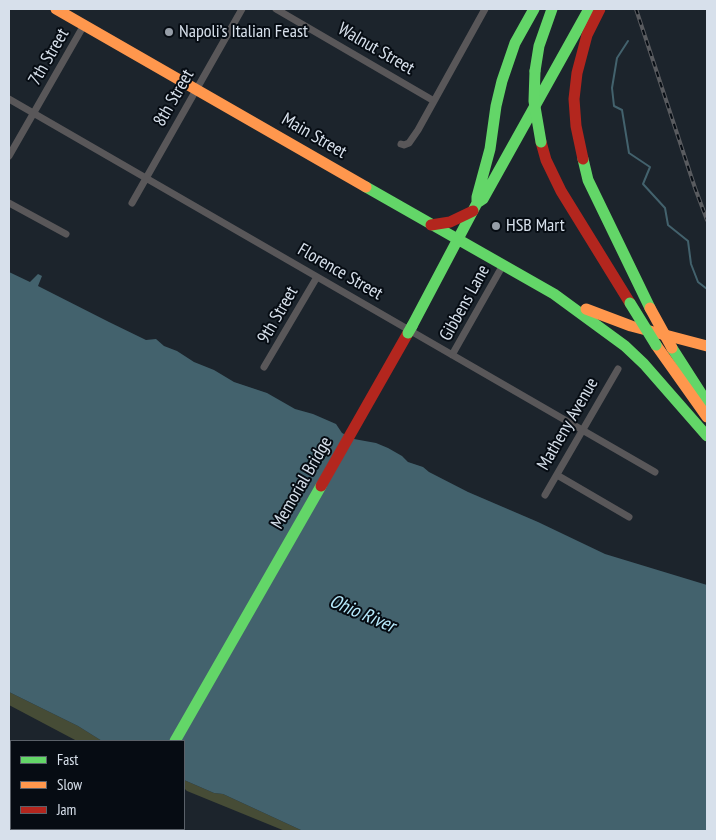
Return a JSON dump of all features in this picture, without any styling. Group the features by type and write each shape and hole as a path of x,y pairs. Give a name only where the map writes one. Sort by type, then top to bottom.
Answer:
{"main road":[{"name":"Main Street","path":"56,9 554,294"},
{"path":"475,207 490,149 496,106 502,81 515,43 534,9"},
{"path":"552,9 539,46 535,71 534,101 546,160 561,191 630,303 707,418"},
{"path":"432,224 450,222 475,207 483,199 589,9"},
{"path":"600,9 583,47 574,99 576,126 588,180 650,308 672,348 707,403"},
{"name":"Memorial Bridge","path":"176,740 412,326 475,207"},
{"path":"554,294 610,319 707,346"},
{"path":"554,294 625,346 644,364 707,436"}],"street":[{"name":"8th Street","path":"132,203 242,9"},
{"name":"Walnut Street","path":"276,9 434,100"},
{"path":"401,144 406,144 412,140 485,9"},
{"name":"7th Street","path":"9,156 84,25"},
{"name":"Florence Street","path":"9,99 655,472"},
{"path":"9,202 66,234"},
{"name":"Gibbens Lane","path":"452,355 503,266"},
{"name":"9th Street","path":"264,367 317,277"},
{"name":"Matheny Avenue","path":"545,495 618,369"},
{"path":"557,475 629,517"}],"green space":[{"path":"9,692 78,726 100,740 75,740 9,705"},
{"path":"185,780 214,793 223,794 303,831 285,831 185,789"}],"water":[{"name":"Ohio River","path":"9,272 30,282 38,274 42,276 38,286 109,322 146,340 156,339 164,346 214,370 234,382 267,393 295,409 336,424 342,433 354,439 376,443 388,448 408,462 423,467 468,492 538,522 605,554 707,585 707,831 303,831 223,794 214,793 185,780 185,740 100,740 78,726 9,692"}],"waterway":[{"path":"628,41 617,58 612,88 614,106 622,110 629,153 650,167 643,184 665,208 668,225 688,241 691,264 698,282 707,289"}],"railway":[{"path":"636,9 707,220"}],"traffic: fast":[{"path":"477,203 490,149 496,106 502,81 515,43 534,9"},
{"path":"535,71 539,46 552,9"},
{"path":"412,326 477,203 483,199 589,9"},
{"path":"535,71 534,101 541,142"},
{"path":"583,159 588,180 650,308"},
{"path":"366,187 554,294"},
{"path":"554,294 625,346 644,364 707,436"},
{"path":"630,303 656,345"},
{"path":"408,333 412,326"},
{"path":"672,348 706,401"},
{"path":"176,740 321,486"}],"traffic: slow":[{"path":"56,9 366,187"},
{"path":"650,308 672,348"},
{"path":"586,309 631,326 707,346"},
{"path":"656,345 707,417"}],"traffic: jam":[{"path":"583,159 576,126 574,99 577,73 587,35 600,9"},
{"path":"541,142 546,160 561,191 630,303"},
{"path":"431,225 450,222 473,211"},
{"path":"321,486 408,333"}],"place":[{"name":"Napoli’s Italian Feast","path":"169,32"},
{"name":"HSB Mart","path":"496,226"}]}
